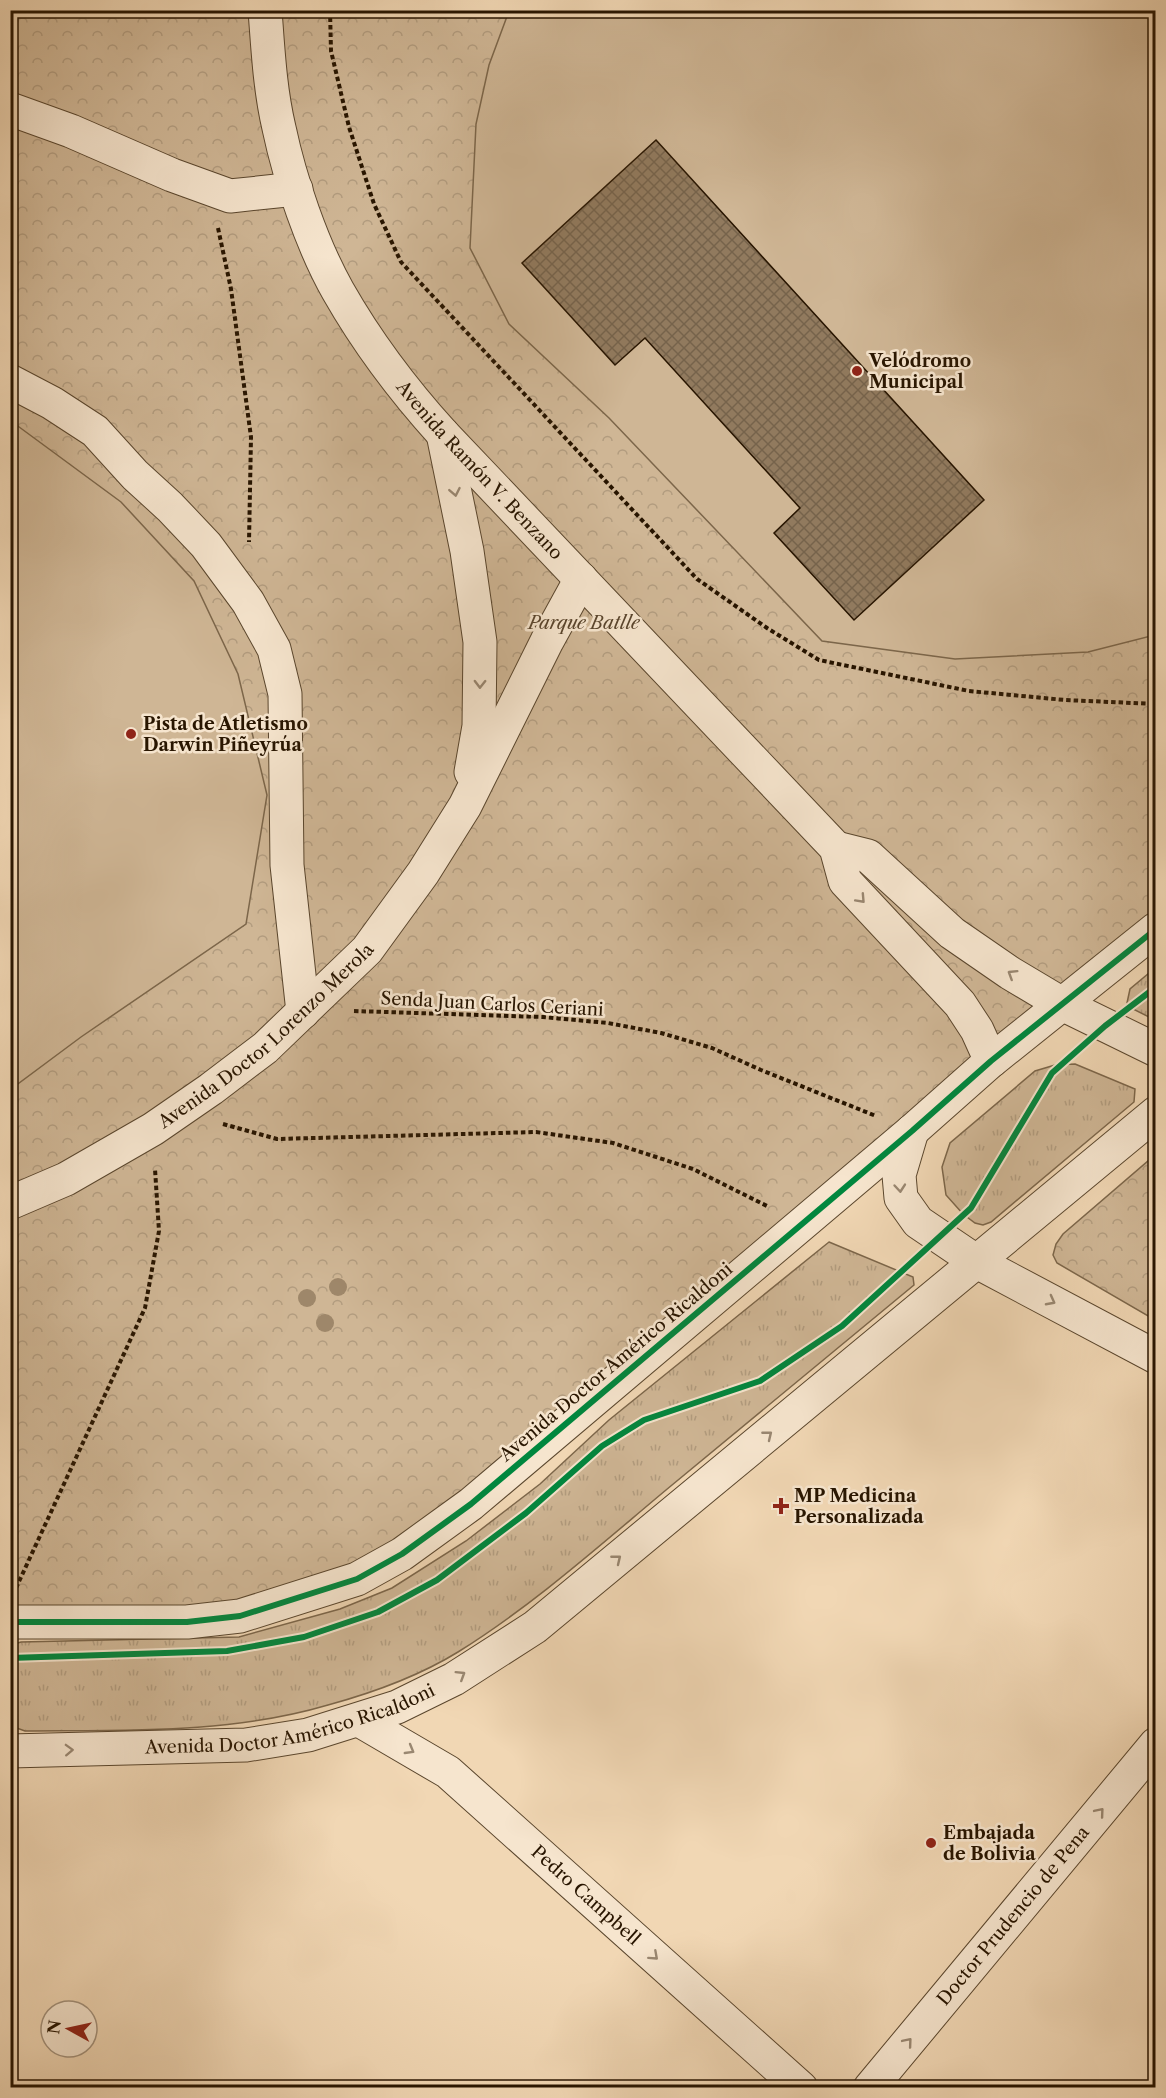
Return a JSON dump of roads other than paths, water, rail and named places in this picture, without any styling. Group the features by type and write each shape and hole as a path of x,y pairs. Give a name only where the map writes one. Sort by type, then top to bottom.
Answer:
{"street":[{"name":"Avenida Ramón V. Benzano","path":"266,10 269,64 279,128 296,189 314,239 337,290 379,355 443,434 836,848 844,881 960,1004 977,1030 991,1061"},
{"path":"10,110 71,131 172,175 230,196 296,189"},
{"path":"10,381 52,403 95,431 135,475 170,507 206,545 248,602 274,649 285,694 287,865 303,1012"},
{"name":"Avenida Doctor Lorenzo Merola","path":"443,434 467,551 480,642 479,726 465,806"},
{"name":"Avenida Doctor Lorenzo Merola","path":"10,1203 66,1179 165,1121 265,1048 367,950 423,873 465,806 547,641 581,579"},
{"path":"836,848 868,856 952,933 1010,973 1062,1004 1155,1050"},
{"name":"Avenida Doctor Américo Ricaldoni","path":"10,1622 187,1622 240,1616 357,1579 402,1554 471,1504 912,1131 991,1061 1155,929"},
{"name":"Avenida Doctor Américo Ricaldoni","path":"10,1752 246,1745 308,1735 397,1707 454,1679 535,1627 1155,1113"},
{"path":"912,1131 899,1175 901,1198 918,1222 977,1262 1155,1357"},
{"name":"Pedro Campbell","path":"359,1720 448,1772 801,2088"},
{"name":"Doctor Prudencio de Pena","path":"870,2088 1155,1744"}],"place":[{"name":"Velódromo Municipal","path":"857,371"},
{"name":"Pista de Atletismo Darwin Piñeyrúa","path":"131,734"},
{"name":"MP Medicina Personalizada","path":"781,1506"},
{"name":"Embajada de Bolivia","path":"931,1843"}],"park label":[{"name":"Parque Batlle","path":"584,623"}]}
